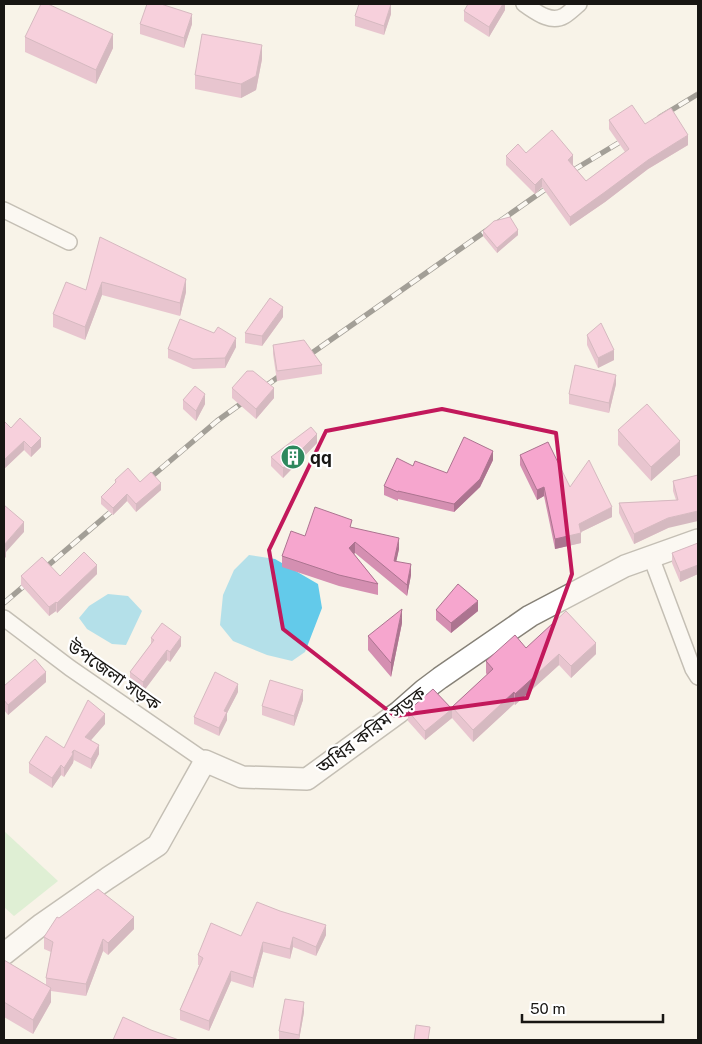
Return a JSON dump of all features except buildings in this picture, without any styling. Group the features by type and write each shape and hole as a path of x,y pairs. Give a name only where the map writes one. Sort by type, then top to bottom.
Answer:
{"main road":[{"name":"অধির করিম সড়ক","path":"205,761 242,777 307,779 399,712 440,678 530,616 625,566 698,540"},
{"path":"4,954 42,924 158,845 205,761"}],"street":[{"path":"524,4 544,16 558,19 579,4"},
{"path":"4,210 70,242"},
{"path":"650,557 693,669 698,677"},
{"name":"উপজেলা সড়ক","path":"4,618 70,668 205,761"}],"highlighted area":[{"path":"442,409 556,433 572,574 527,698 395,716 283,629 269,550 326,431"}],"green space":[{"path":"4,831 58,881 14,916 4,907"}],"water":[{"path":"249,555 275,559 318,584 322,608 305,652 292,661 267,655 233,641 220,625 223,595 234,570"},
{"path":"108,594 128,596 142,611 126,645 112,644 87,629 79,618 89,606"}],"railway":[{"path":"660,117 698,94"},
{"path":"302,360 567,174 630,136"},
{"path":"144,483 217,421 288,370"},
{"path":"4,603 120,504"}],"place":[{"name":"qq","path":"293,457"}]}
